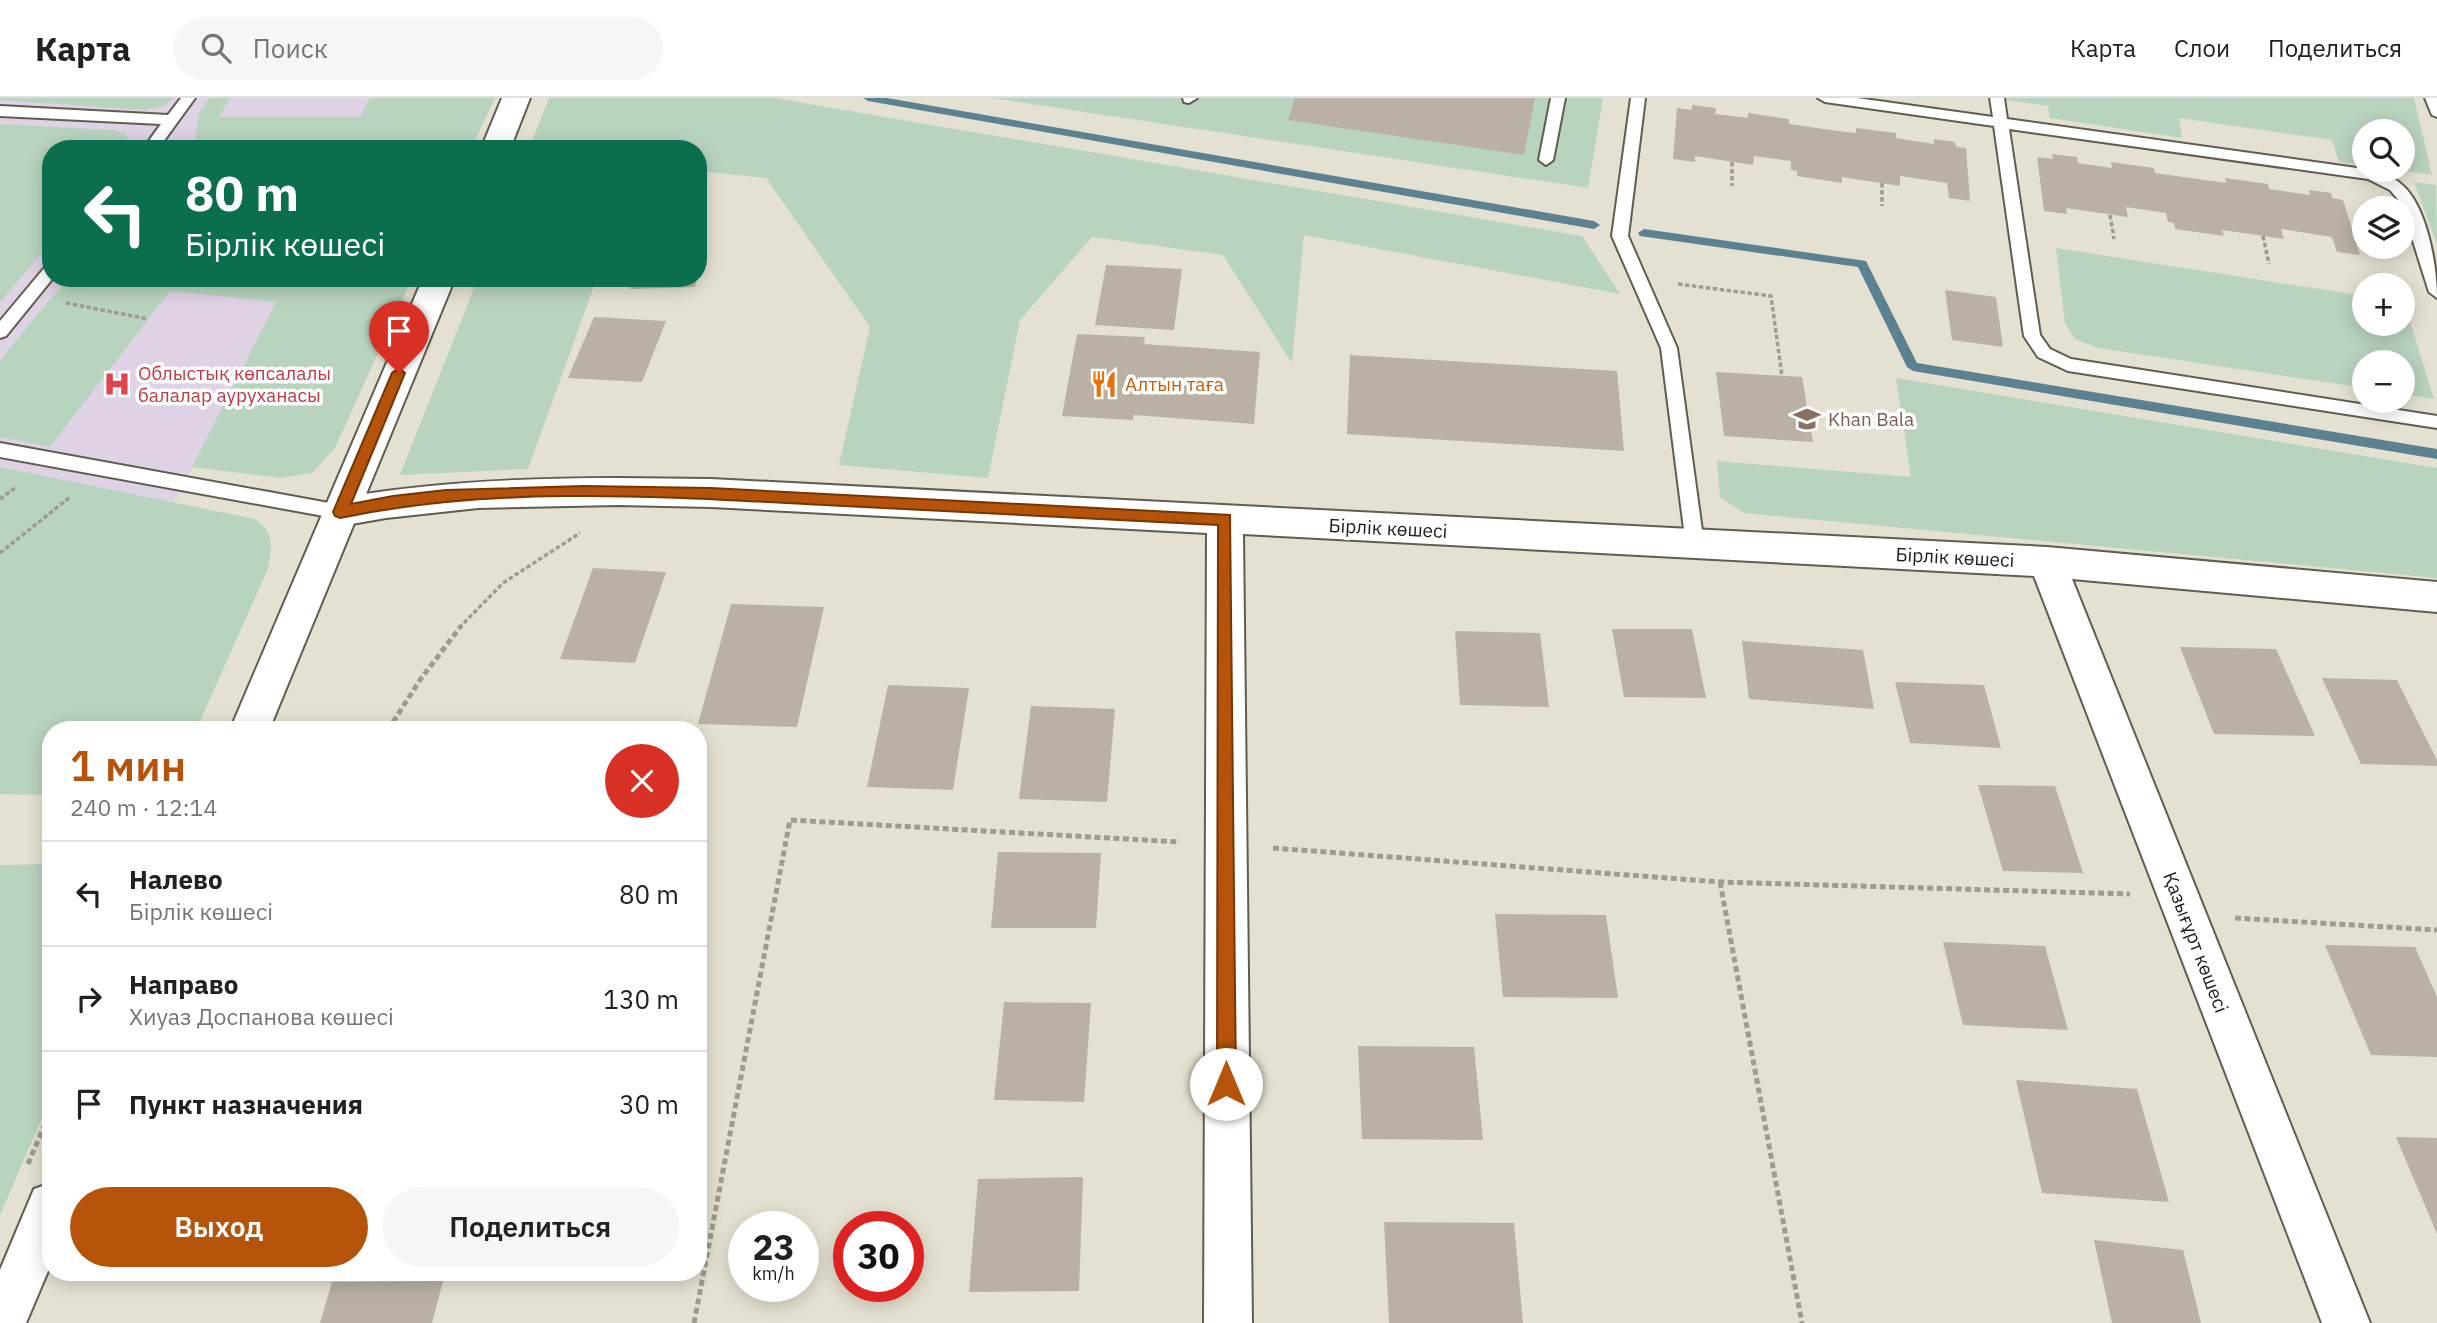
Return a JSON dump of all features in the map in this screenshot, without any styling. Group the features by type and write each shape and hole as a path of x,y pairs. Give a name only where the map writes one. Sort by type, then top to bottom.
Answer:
{"street":[{"path":"499,140 516,98"},
{"path":"253,721 435,287"},
{"name":"Бірлік көшесі","path":"340,512 393,501 446,495 505,492 711,493 2047,562 2437,597"},
{"path":"1225,519 1228,1323"},
{"name":"Қазығұрт көшесі","path":"2047,562 2346,1323"},
{"path":"2,1323 42,1227"}],"lane":[{"path":"157,140 188,98"},
{"path":"1546,160 1558,98"},
{"path":"1638,98 1620,231 1622,243 1669,348 1695,545"},
{"path":"1825,98 2371,175 2395,186 2408,201 2437,292"},
{"path":"1997,98 2032,336 2044,353 2068,365 2437,422"},
{"path":"2432,98 2437,112"},
{"path":"0,111 173,120"},
{"path":"0,331 42,281"},
{"path":"0,450 340,512"}],"path":[{"path":"1732,162 1732,186"},
{"path":"1882,183 1882,206"},
{"path":"2110,215 2114,239"},
{"path":"2263,236 2269,264"},
{"path":"1639,279 1771,296 1782,376"},
{"path":"29,296 148,319"},
{"path":"0,553 103,470"},
{"path":"393,721 404,701 485,599 560,543 583,532"},
{"path":"707,1255 790,820 1225,844 1720,882 2182,905 2437,930"},
{"path":"1720,882 1802,1323"},
{"path":"694,1323 702,1281"}],"shaded area":[{"name":"Облыстық көпсалалы балалар ауруханасы","path":"0,98 388,98 366,140 42,140 42,287 285,287 62,721 42,721 42,741 0,794"}],"green space":[{"path":"0,98 173,98 164,106 144,110"},
{"path":"209,98 230,98 219,117 360,117 370,98 495,98 475,140 201,140 195,138 199,114"},
{"path":"549,98 774,98 1582,236 1620,294 1304,235 1292,363 1223,255 1092,237 1020,320 988,478 839,465 870,327 766,178 707,172 707,140 533,140"},
{"path":"991,98 1603,98 1588,188"},
{"path":"1993,98 2414,98 2432,175 2415,172 2415,119 2352,119 2352,164 2339,162 2332,140 2179,118 2182,138 2050,118 2048,106"},
{"path":"0,124 113,130 125,133 128,140 42,140 42,253 0,302"},
{"path":"2414,182 2436,185 2437,244"},
{"path":"2056,248 2352,294 2352,336 2415,336 2434,399 2415,396 2415,350 2352,350 2352,386 2098,348 2075,339 2065,323"},
{"path":"61,287 408,287 335,448 312,473 281,478 192,467 276,302 170,291 50,447 0,437 0,360"},
{"path":"474,287 594,287 528,469 400,475"},
{"path":"1896,378 2437,468 2437,578 1744,513 1720,497 1717,461 1911,477"},
{"path":"0,467 255,519 261,524 270,541 268,569 200,721 42,721 42,795 0,794"},
{"path":"42,864 42,1118 0,1215 0,865"}],"building":[{"path":"1295,98 1535,98 1524,155 1288,120"},
{"path":"1692,105 1716,108 1715,114 1748,118 1748,113 1789,119 1789,124 1838,131 1856,133 1856,128 1896,133 1896,138 1934,144 1934,139 1955,142 1956,147 1966,148 1970,201 1949,198 1947,183 1900,176 1900,186 1842,177 1842,183 1797,176 1797,171 1791,170 1791,161 1754,156 1753,165 1695,156 1695,162 1673,159 1677,108 1692,110"},
{"path":"2052,154 2077,157 2078,163 2112,168 2111,162 2154,168 2155,173 2226,183 2225,178 2268,184 2269,189 2310,195 2309,190 2331,193 2332,198 2343,200 2352,229 2352,254 2337,252 2332,237 2281,229 2284,239 2222,230 2224,236 2175,229 2174,223 2168,222 2166,213 2126,207 2128,217 2066,208 2067,214 2044,211 2037,157 2053,159"},
{"path":"1106,265 1182,269 1174,330 1095,325"},
{"path":"631,287 695,287 630,289"},
{"path":"1945,290 1996,297 2003,347 1952,340"},
{"path":"594,317 666,321 642,382 568,378"},
{"path":"1077,334 1145,337 1144,344 1260,352 1254,424 1134,415 1133,420 1062,416"},
{"path":"1350,355 1617,371 1624,451 1347,434"},
{"path":"1716,372 1802,377 1813,442 1724,436"},
{"path":"593,568 666,572 635,663 560,659"},
{"path":"731,604 824,607 797,727 707,724 707,721 699,721"},
{"path":"1612,629 1692,629 1706,698 1624,697"},
{"path":"1455,631 1540,633 1549,707 1460,705"},
{"path":"1742,641 1863,650 1874,709 1749,699"},
{"path":"2180,647 2276,649 2315,736 2214,734"},
{"path":"2322,678 2397,680 2437,760 2437,766 2361,764"},
{"path":"1895,682 1984,685 2001,748 1910,743"},
{"path":"888,685 969,688 953,790 867,787"},
{"path":"1031,706 1115,709 1107,802 1019,799"},
{"path":"1978,785 2055,786 2083,873 2003,871"},
{"path":"998,852 1101,853 1096,928 991,928"},
{"path":"1495,914 1606,915 1618,998 1503,997"},
{"path":"1943,942 2045,946 2068,1030 1963,1025"},
{"path":"2325,945 2415,947 2437,997 2437,1057 2371,1055"},
{"path":"1004,1002 1091,1003 1084,1102 994,1100"},
{"path":"1358,1046 1474,1047 1483,1140 1362,1139"},
{"path":"2016,1080 2137,1089 2169,1202 2042,1193"},
{"path":"2396,1137 2437,1138 2437,1234"},
{"path":"1083,1177 1079,1291 969,1292 978,1179"},
{"path":"1384,1222 1514,1223 1523,1323 1389,1323"},
{"path":"2094,1240 2183,1250 2201,1323 2112,1323"},
{"path":"443,1281 432,1323 320,1323 332,1282"}],"waterway":[{"path":"868,98 1594,225"},
{"path":"1644,233 1862,264 1913,367 2437,454"}],"place":[{"name":"Облыстық көпсалалы балалар ауруханасы","path":"117,384"},
{"name":"Алтын таға","path":"1104,384"},
{"name":"Khan Bala","path":"1807,419"}],"route":[{"path":"399,373 340,512 393,501 446,495 583,491 711,493 1225,519 1226,1084"}]}
